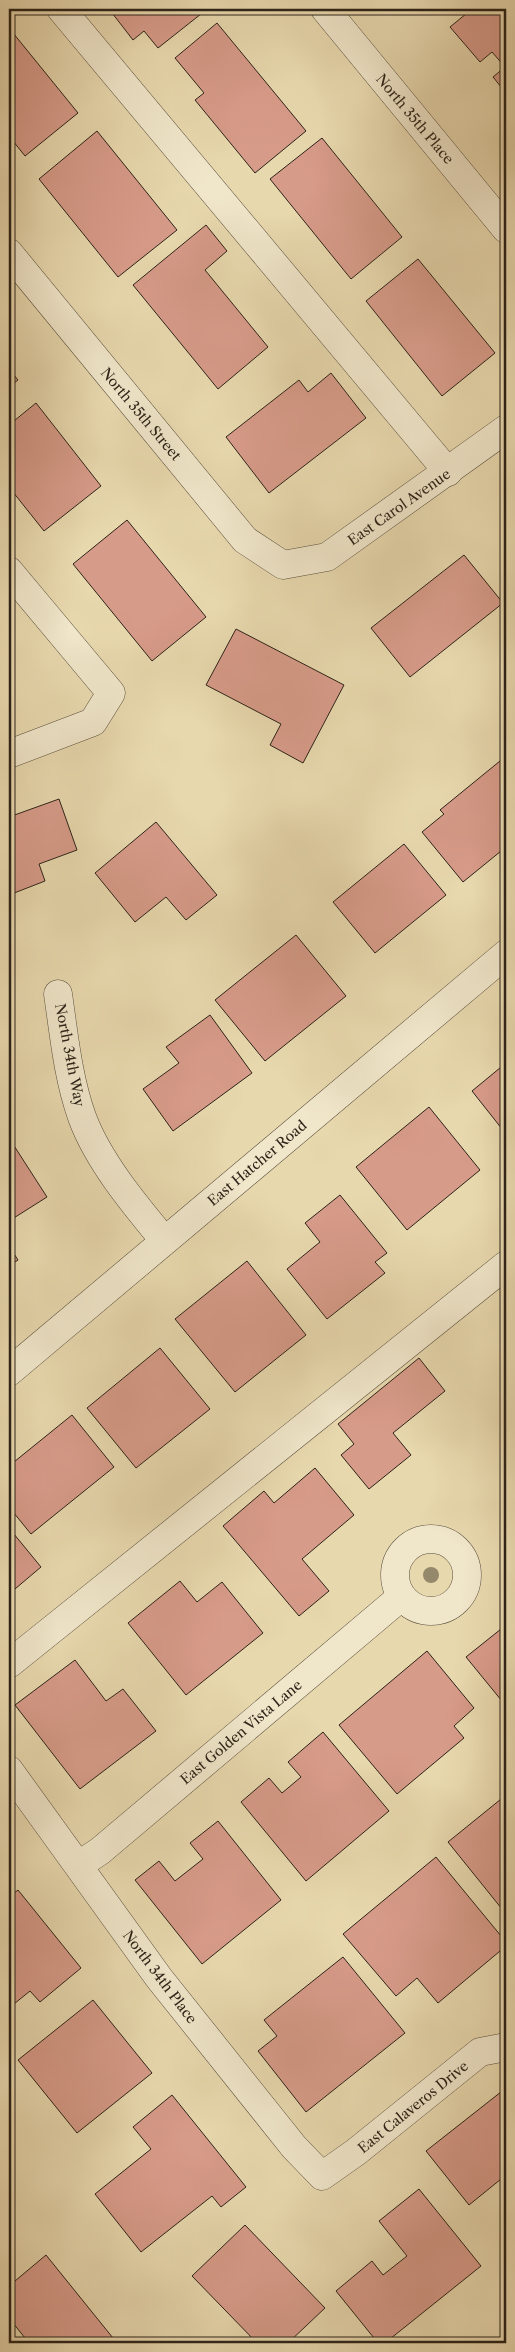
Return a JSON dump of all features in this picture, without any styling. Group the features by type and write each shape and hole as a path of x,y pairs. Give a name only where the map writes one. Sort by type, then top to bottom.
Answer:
{"street":[{"path":"61,9 448,472"},
{"name":"North 35th Place","path":"324,9 506,228"},
{"name":"North 35th Street","path":"9,253 245,540 284,565"},
{"name":"East Carol Avenue","path":"284,565 327,557 506,429"},
{"path":"9,571 111,693 93,722 9,754"},
{"name":"East Hatcher Road","path":"9,1372 506,954"},
{"name":"North 34th Way","path":"58,994 70,1069 82,1118 108,1168 164,1240"},
{"path":"9,1664 506,1265"},
{"name":"East Golden Vista Lane","path":"79,1865 108,1844 401,1597"},
{"name":"North 34th Place","path":"9,1770 159,1978 294,2147 322,2176"},
{"name":"East Calaveros Drive","path":"322,2176 356,2152 480,2052 506,2047"}],"building":[{"path":"109,9 206,10 158,48 144,31 133,40"},
{"path":"472,9 506,9 506,93 493,77 505,67 492,52 480,62 450,27"},
{"path":"217,23 306,131 255,173 195,100 204,93 175,58"},
{"path":"9,28 78,113 25,156 9,136"},
{"path":"97,131 177,230 118,277 39,179"},
{"path":"322,138 402,237 351,279 270,179"},
{"path":"206,225 227,251 205,270 268,347 218,389 133,285"},
{"path":"418,259 495,353 442,396 366,301"},
{"path":"9,369 18,380 9,387"},
{"path":"331,373 366,418 269,493 226,437 299,380 308,392"},
{"path":"36,403 101,486 44,531 9,487 9,425"},
{"path":"127,520 206,617 152,661 73,564"},
{"path":"464,555 503,603 410,677 371,628"},
{"path":"236,629 344,685 303,763 270,745 281,724 206,685"},
{"path":"500,761 506,768 506,847 463,882 422,832 444,814 440,810"},
{"path":"59,799 77,850 39,864 45,881 9,895 9,817"},
{"path":"156,822 217,895 186,920 166,897 135,922 95,873"},
{"path":"404,844 446,895 375,953 333,902"},
{"path":"296,935 346,996 265,1061 215,1000"},
{"path":"210,1015 252,1073 173,1131 143,1089 179,1063 166,1047"},
{"path":"506,1063 506,1134 472,1091"},
{"path":"429,1107 480,1170 407,1230 356,1167"},
{"path":"9,1138 47,1197 9,1221"},
{"path":"340,1195 387,1253 375,1262 385,1273 327,1319 287,1269 320,1242 305,1223"},
{"path":"9,1246 18,1260 9,1266"},
{"path":"247,1261 306,1335 235,1392 175,1319"},
{"path":"160,1348 210,1409 136,1468 87,1408"},
{"path":"419,1358 445,1391 393,1433 411,1455 369,1489 341,1455 354,1444 338,1424"},
{"path":"72,1415 114,1467 31,1534 9,1507 9,1466"},
{"path":"315,1468 354,1515 302,1559 329,1591 299,1616 223,1526 264,1491 274,1503"},
{"path":"9,1528 41,1567 9,1594"},
{"path":"180,1581 197,1602 222,1582 263,1633 186,1695 128,1623"},
{"path":"506,1625 506,1706 466,1657"},
{"path":"427,1651 474,1708 454,1726 464,1738 397,1794 339,1725"},
{"path":"75,1660 106,1701 123,1689 156,1731 80,1789 15,1705"},
{"path":"323,1732 389,1811 306,1881 241,1802 269,1778 282,1793 301,1777 288,1762"},
{"path":"506,1795 506,1914 448,1842"},
{"path":"218,1821 281,1900 202,1964 135,1880 159,1861 175,1881 203,1859 190,1843"},
{"path":"436,1857 506,1942 506,1946 438,2003 417,1978 396,1996 343,1934"},
{"path":"18,1890 81,1968 40,2002 30,1991 9,2008 9,1897"},
{"path":"343,1957 405,2033 306,2112 258,2051 277,2036 264,2020"},
{"path":"93,2000 152,2073 77,2133 18,2060"},
{"path":"506,2088 506,2175 469,2205 426,2151"},
{"path":"172,2095 246,2187 221,2207 212,2196 141,2252 95,2194 151,2149 133,2127"},
{"path":"419,2189 481,2266 385,2343 378,2343 336,2291 372,2261 383,2275 407,2256 379,2221"},
{"path":"245,2225 325,2308 288,2343 257,2343 192,2276"},
{"path":"46,2255 117,2343 29,2343 9,2318 9,2286"}]}
